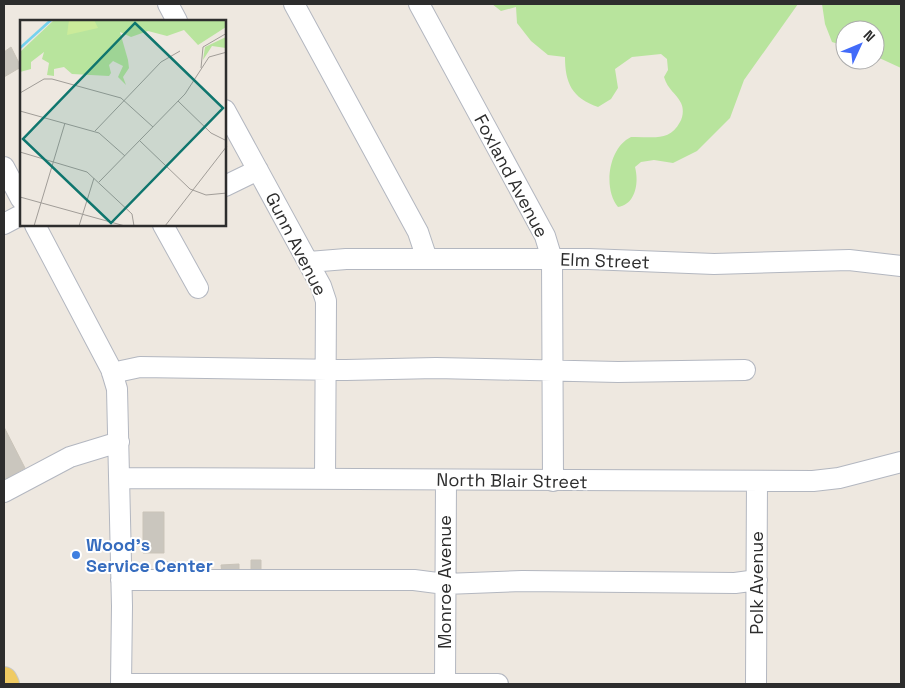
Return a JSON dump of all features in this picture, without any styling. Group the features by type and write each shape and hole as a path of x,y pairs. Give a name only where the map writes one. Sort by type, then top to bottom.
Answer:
{"main road":[{"path":"4,680 6,684"}],"street":[{"path":"168,4 176,20"},
{"path":"294,4 418,232 427,259"},
{"name":"Foxland Avenue","path":"419,4 545,236 552,259 553,481"},
{"name":"Gunn Avenue","path":"226,112 321,286 326,301 325,479"},
{"path":"4,167 20,197"},
{"path":"226,186 258,170"},
{"path":"4,224 20,216"},
{"path":"36,226 112,373 119,406 122,580 121,684 498,684"},
{"path":"164,226 198,288"},
{"name":"Elm Street","path":"308,262 346,259 552,259 714,264 848,260 901,266"},
{"path":"112,373 140,367 326,370 436,368 554,371 745,370"},
{"path":"4,492 70,457 119,442"},
{"name":"North Blair Street","path":"120,478 813,481 839,478 901,462"},
{"name":"Monroe Avenue","path":"445,684 446,480"},
{"name":"Polk Avenue","path":"756,684 758,481"},
{"path":"122,580 414,580 445,584 522,581 726,583 757,580"}],"green space":[{"path":"492,4 798,4 744,80 730,118 697,151 673,163 654,160 641,162 635,167 637,179 635,192 629,202 618,207 610,190 609,180 610,169 617,150 623,142 631,137 665,136 676,129 682,118 683,110 681,103 664,77 668,70 667,59 661,54 632,57 615,69 618,88 611,99 598,107 582,99 572,88 566,75 565,57 548,55 531,41 517,23 516,7 501,11"},
{"path":"822,4 901,4 901,68 885,61 885,20 835,20 835,43 832,42 825,24"}],"building":[{"path":"11,47 20,68 4,77 4,52"},
{"path":"4,427 25,468 4,480"},
{"path":"143,512 164,512 164,553 143,553"},
{"path":"251,560 261,560 261,575 251,575"},
{"path":"166,562 176,562 176,578 166,577"},
{"path":"239,564 239,574 222,574 221,565"}],"place":[{"name":"Wood's Service Center","path":"76,555"}]}
